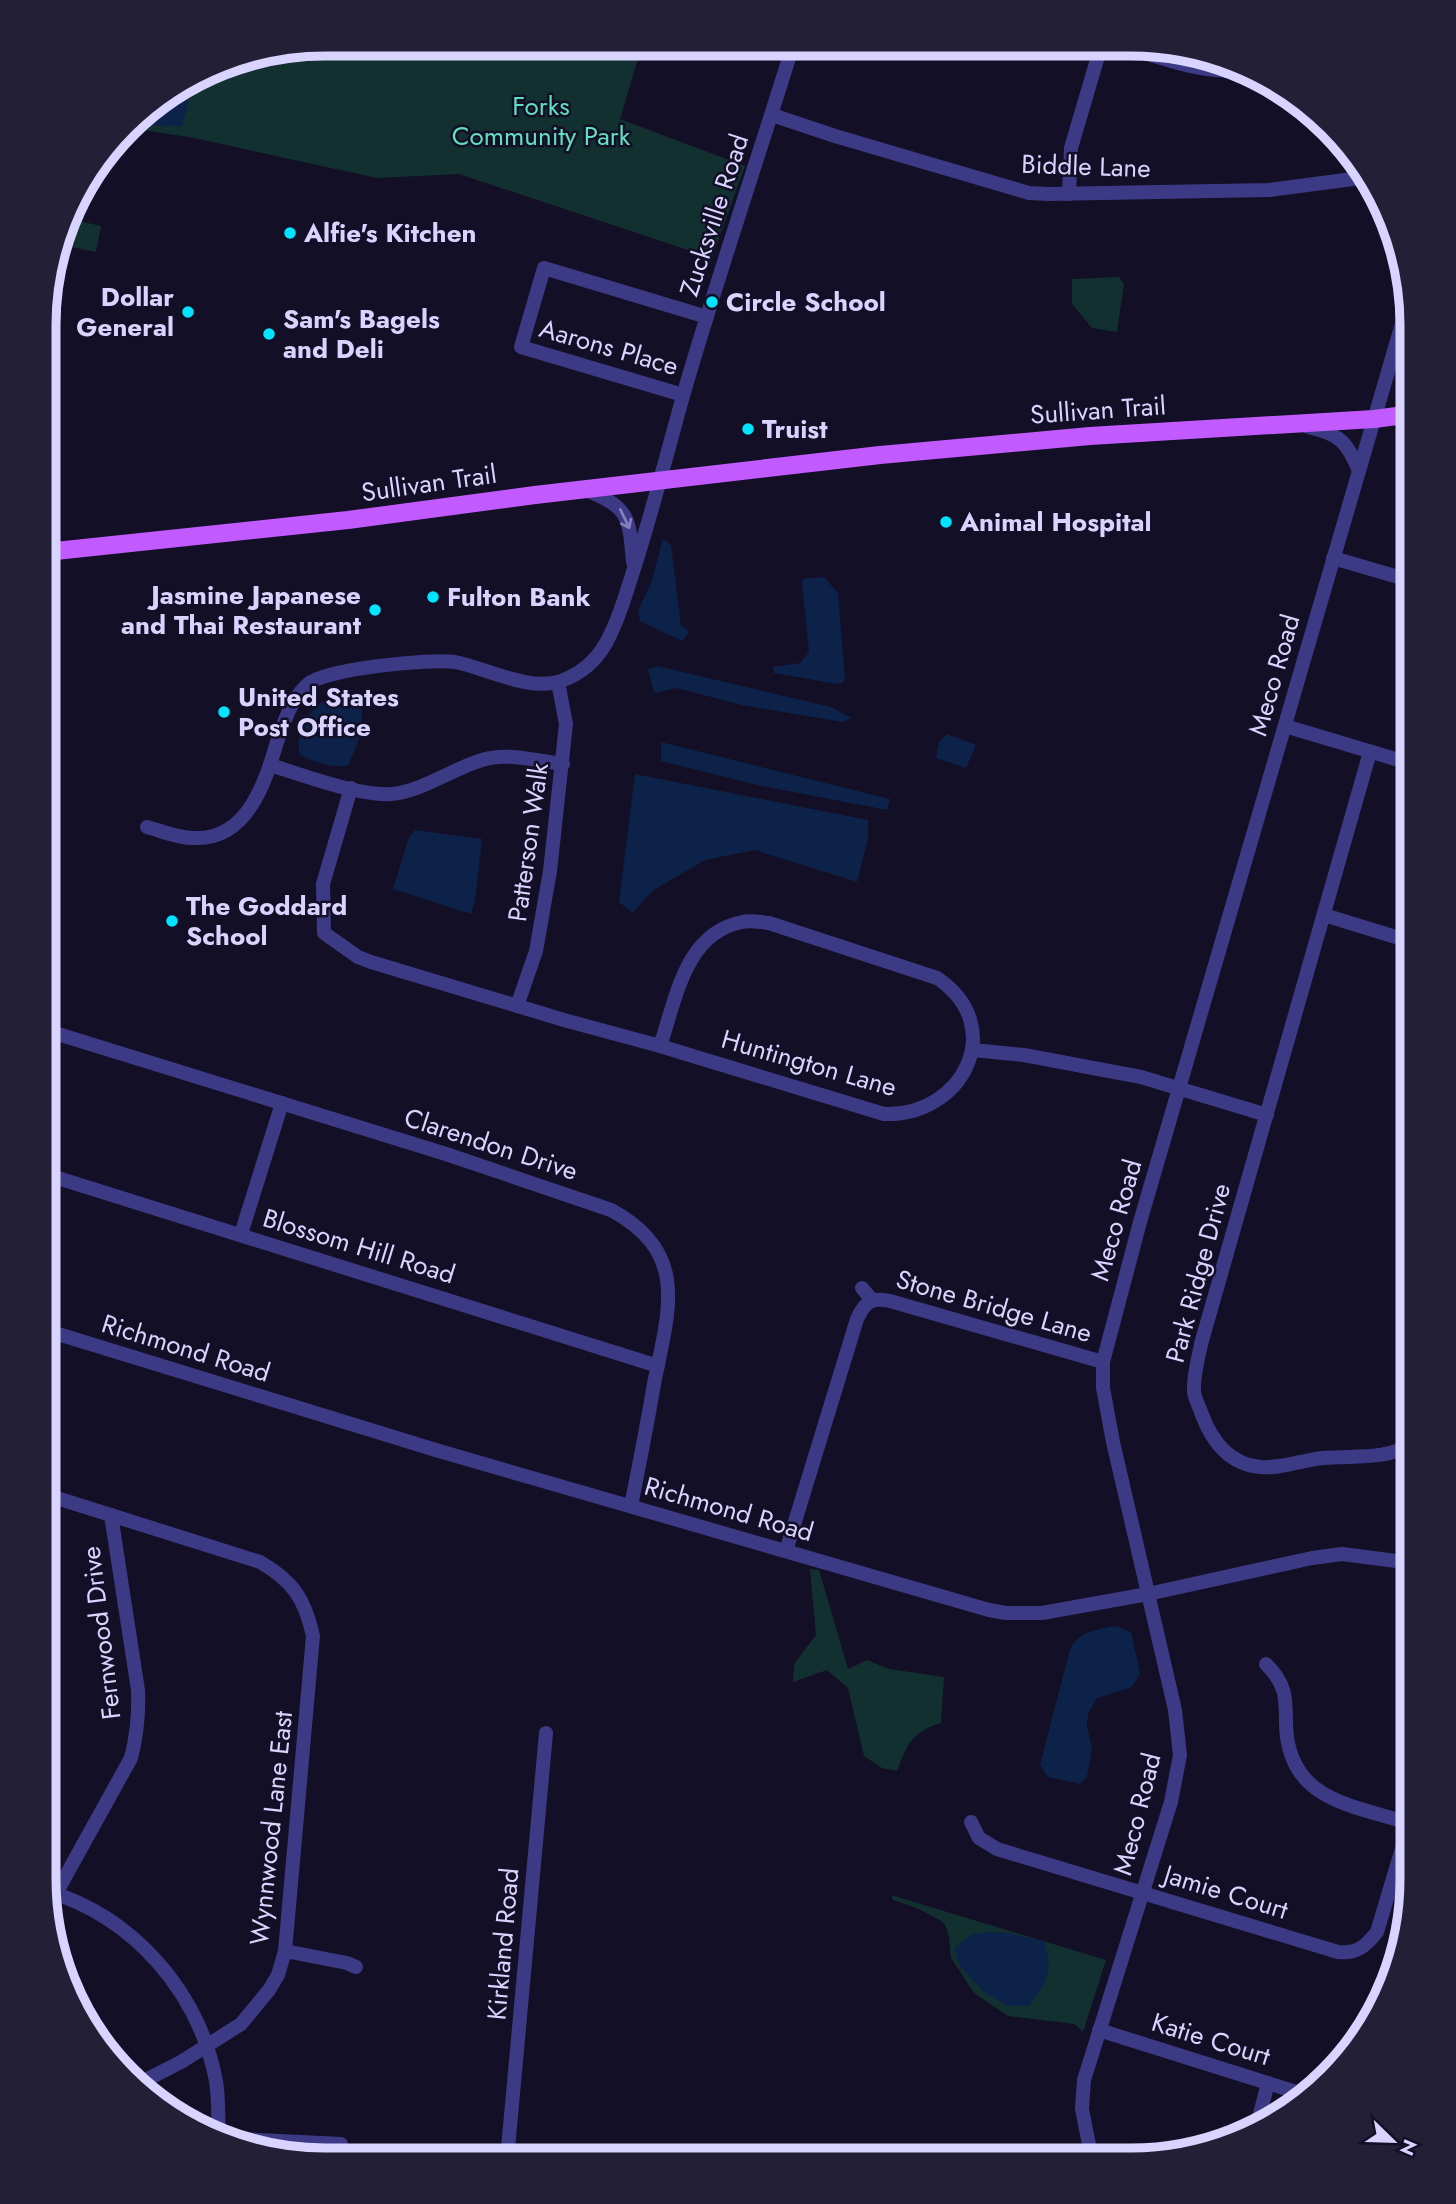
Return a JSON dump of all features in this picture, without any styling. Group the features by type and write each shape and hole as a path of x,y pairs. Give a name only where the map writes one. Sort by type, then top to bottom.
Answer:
{"main road":[{"name":"Sullivan Trail","path":"56,550 348,520 880,454 1081,437 1400,416"}],"street":[{"name":"Zucksville Road","path":"558,682 587,667 605,645 634,570 707,317 790,56"},
{"path":"1069,194 1071,148 1098,56"},
{"path":"1163,58 1202,69 1220,71"},
{"name":"Biddle Lane","path":"772,115 1029,193 1269,190 1357,178"},
{"name":"Aarons Place","path":"684,395 521,347 544,268 707,317"},
{"name":"Meco Road","path":"1090,2148 1082,2109 1084,2080 1171,1802 1180,1755 1175,1710 1112,1441 1103,1388 1103,1362 1133,1246 1400,330"},
{"path":"1296,424 1329,432 1341,440 1352,453 1359,471"},
{"path":"584,489 611,500 622,511 630,529 634,570"},
{"path":"1334,558 1400,577"},
{"path":"147,827 179,837 196,839 231,828 254,803 288,711 307,684 329,675 422,661 452,662 527,682 558,682"},
{"name":"Patterson Walk","path":"517,1006 537,951 563,764 566,724 558,682"},
{"path":"1284,726 1400,761"},
{"name":"Park Ridge Drive","path":"1370,752 1194,1375 1194,1394 1209,1433 1220,1448 1238,1461 1258,1467 1276,1467 1322,1458 1390,1454 1400,1450"},
{"path":"270,765 351,788 392,794 409,790 483,759 498,757 563,764"},
{"name":"Huntington Lane","path":"351,788 323,884 324,933 358,957 884,1114 897,1115 919,1111 939,1101 966,1070 973,1050"},
{"path":"1324,915 1400,939"},
{"path":"660,1046 687,967 695,952 723,928 744,921 769,923 937,978 958,997 966,1010 974,1037 973,1050 1087,1065 1140,1077 1267,1115"},
{"name":"Clarendon Drive","path":"56,1033 456,1157 611,1210 632,1221 644,1232 661,1261 670,1297 631,1506"},
{"path":"240,1234 282,1103"},
{"name":"Blossom Hill Road","path":"56,1177 658,1366"},
{"name":"Stone Bridge Lane","path":"786,1551 867,1294 1103,1362"},
{"name":"Richmond Road","path":"56,1333 439,1451 989,1610 1042,1612 1148,1594 1312,1558 1342,1554 1400,1561"},
{"name":"Wynnwood Lane East","path":"56,1498 260,1562 282,1576 293,1587 305,1607 310,1624 313,1652 285,1951 275,1979 250,2016 241,2024 181,2062 147,2080"},
{"name":"Fernwood Drive","path":"56,1886 131,1758 136,1740 138,1690 111,1515"},
{"path":"1266,1664 1279,1677 1286,1696 1286,1732 1292,1761 1310,1785 1325,1796 1400,1816"},
{"name":"Kirkland Road","path":"508,2148 546,1733"},
{"name":"Jamie Court","path":"971,1822 979,1838 998,1849 1338,1952 1358,1950 1370,1942 1377,1931 1400,1853"},
{"path":"57,1899 92,1909 133,1936 147,1949 188,2004 197,2020 216,2081 218,2126"},
{"path":"285,1951 356,1966"},
{"name":"Katie Court","path":"1099,2030 1296,2091"},
{"path":"1260,2115 1268,2083"},
{"path":"259,2140 341,2144"}],"green space":[{"name":"Forks Community Park","path":"325,56 639,56 620,119 745,166 712,258 459,174 377,178 189,137 141,130 190,92 222,76 272,61"},
{"path":"77,221 101,226 96,252 68,246"},
{"path":"1119,277 1124,284 1117,332 1092,328 1072,304 1072,279"},
{"path":"810,1569 819,1570 848,1669 867,1660 889,1669 944,1677 941,1723 923,1730 912,1740 897,1771 882,1768 864,1756 848,1688 827,1670 793,1682 794,1664 816,1635"},
{"path":"891,1895 1106,1960 1083,2032 1075,2024 1008,2016 974,1993 951,1958 945,1925 917,1908 893,1900"}],"water":[{"path":"179,98 189,101 182,127 147,124"},
{"path":"663,539 671,545 681,626 689,633 682,641 640,621 638,611 651,583"},
{"path":"824,577 838,593 845,679 837,684 774,673 773,667 800,663 809,652 803,579"},
{"path":"657,666 831,707 852,718 842,722 742,705 677,688 654,693 648,670"},
{"path":"337,693 354,694 362,711 356,748 348,765 342,766 324,764 300,755 299,745 299,735 307,718 320,703"},
{"path":"947,734 976,745 966,768 936,758 939,742"},
{"path":"661,742 890,799 887,810 762,786 661,761"},
{"path":"635,774 868,820 868,838 857,882 755,850 705,860 652,891 633,913 619,902"},
{"path":"415,830 482,839 471,914 393,889 409,837"},
{"path":"1116,1626 1131,1632 1140,1673 1132,1687 1097,1698 1088,1714 1087,1726 1092,1748 1087,1777 1080,1784 1048,1777 1040,1765 1070,1649 1084,1634"},
{"path":"987,1932 1008,1933 1044,1941 1048,1960 1047,1976 1029,2006 1007,2006 983,1991 960,1966 954,1948 971,1935"}],"place":[{"name":"Alfie's Kitchen","path":"290,233"},
{"name":"Circle School","path":"712,302"},
{"name":"Dollar General","path":"188,312"},
{"name":"Sam's Bagels and Deli","path":"269,334"},
{"name":"Truist","path":"748,429"},
{"name":"Animal Hospital","path":"946,522"},
{"name":"Fulton Bank","path":"433,597"},
{"name":"Jasmine Japanese and Thai Restaurant","path":"375,610"},
{"name":"United States Post Office","path":"224,712"},
{"name":"The Goddard School","path":"172,921"}]}
